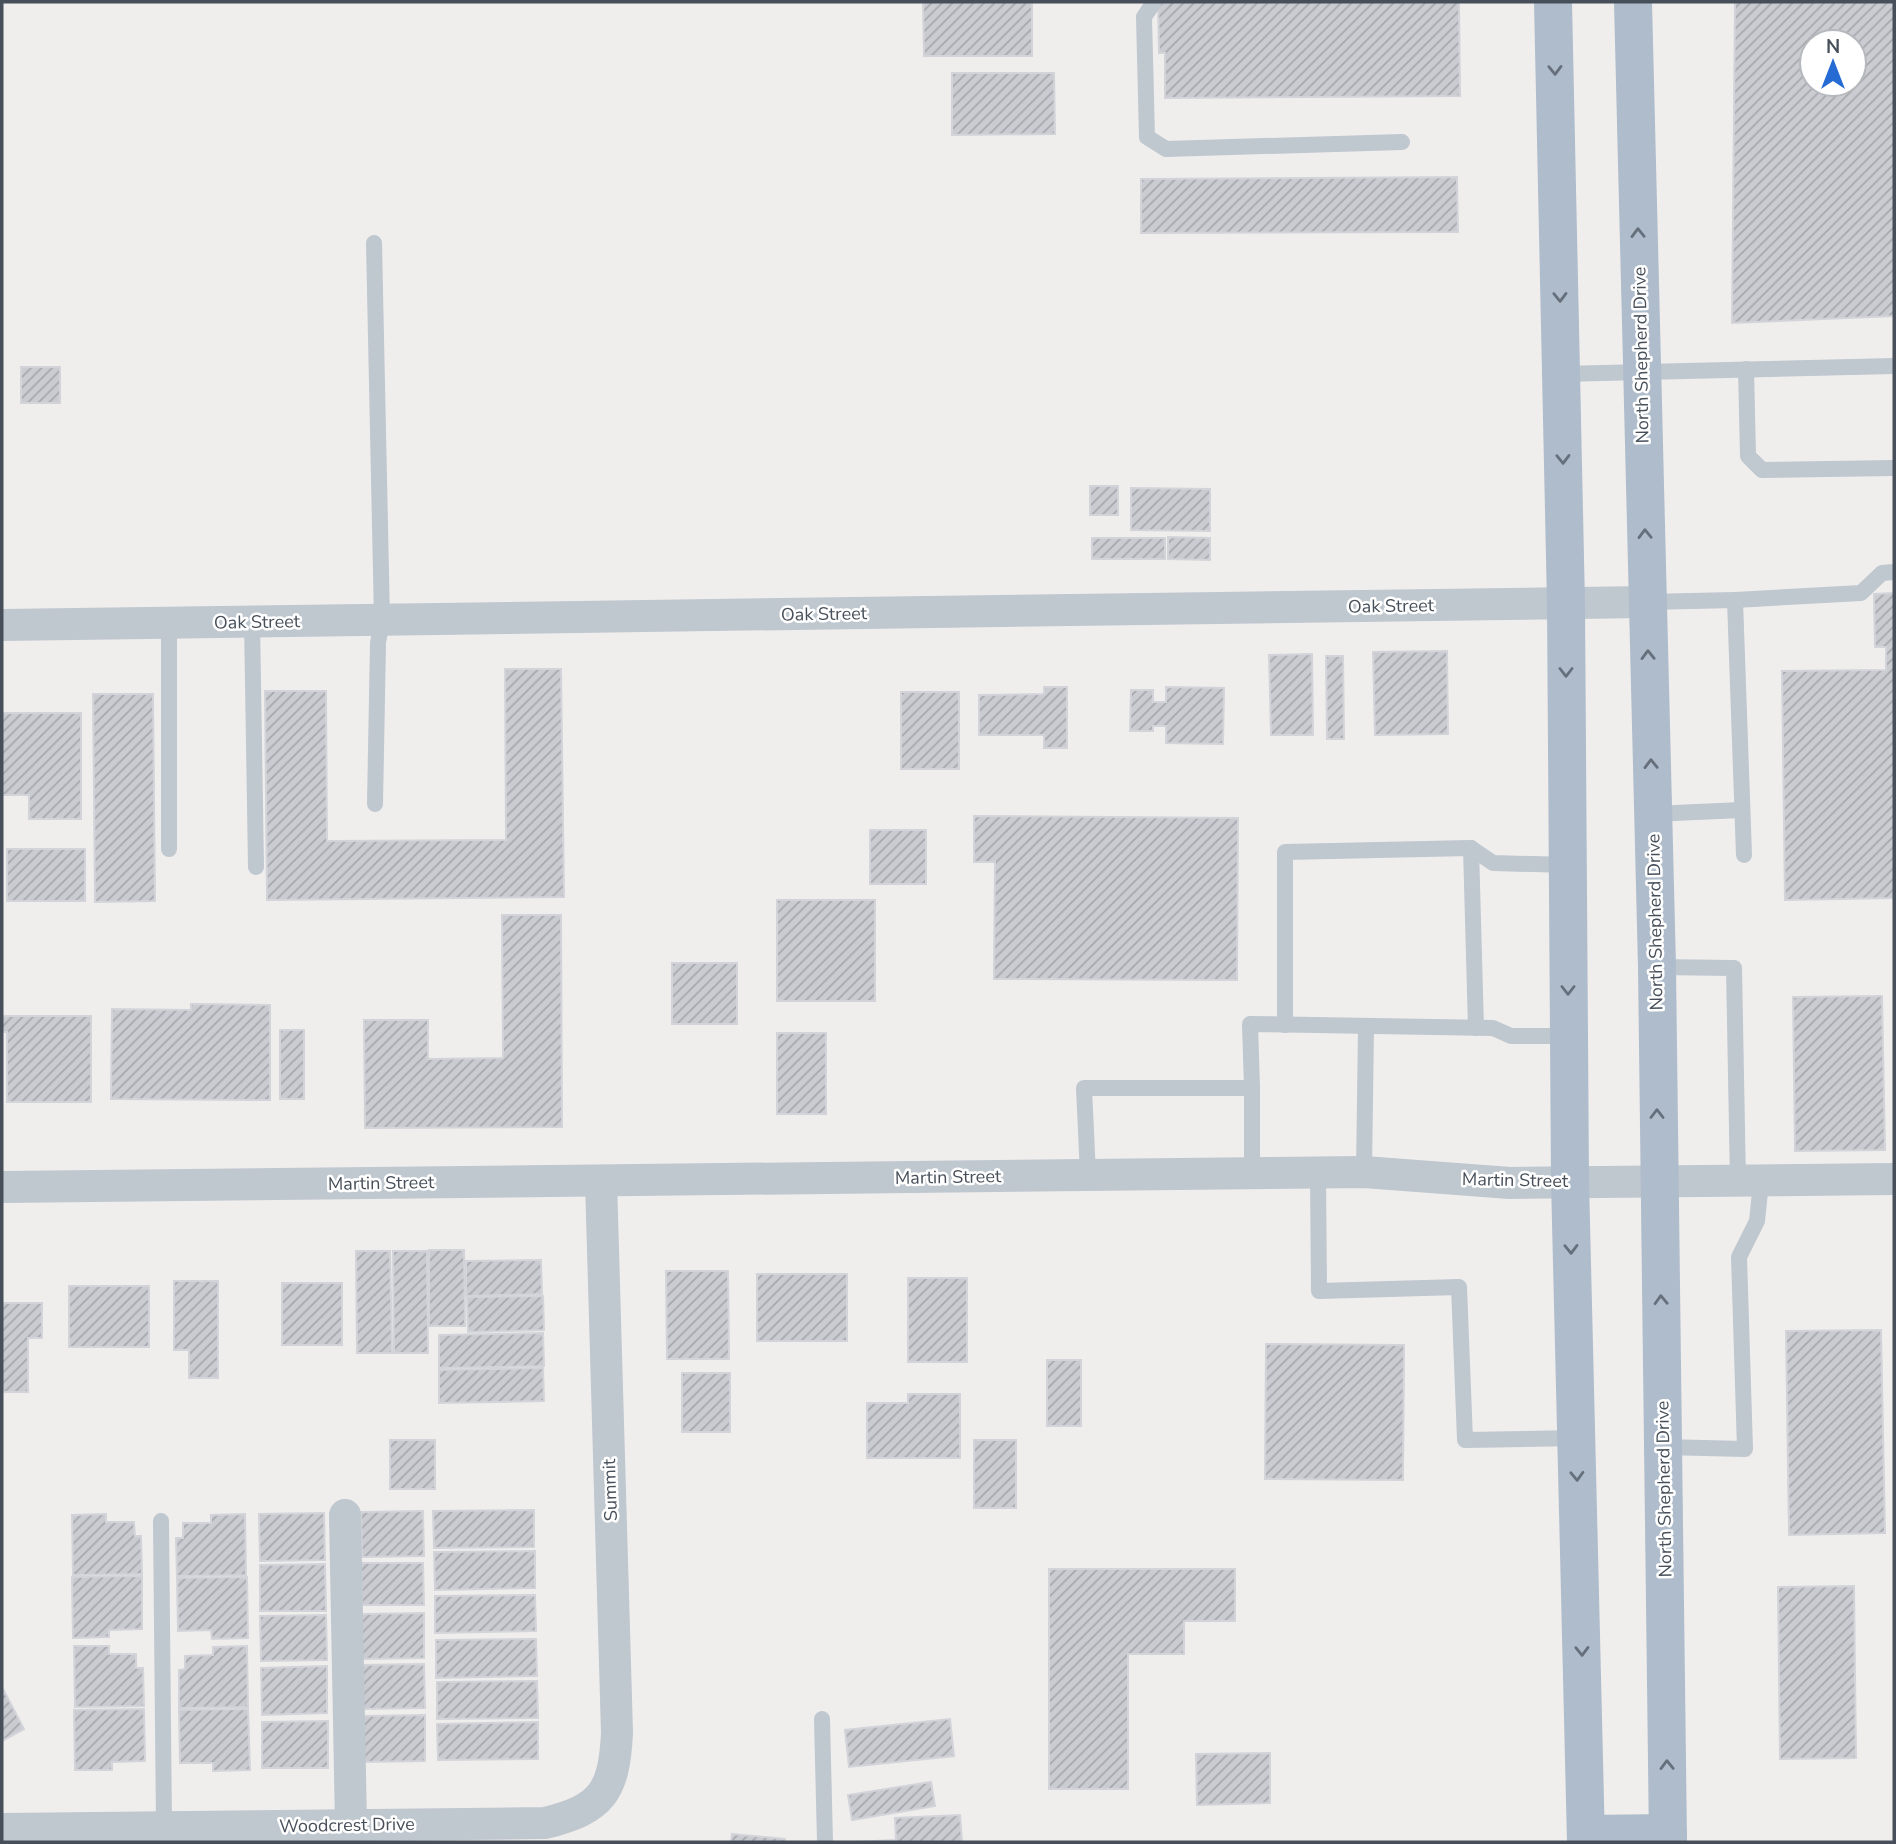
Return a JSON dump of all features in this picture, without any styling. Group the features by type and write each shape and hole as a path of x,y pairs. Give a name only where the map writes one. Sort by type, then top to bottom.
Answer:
{"main road":[{"path":"1553,2 1566,604 1570,1181 1586,1838 1668,1838"},
{"name":"North Shepherd Drive","path":"1633,2 1657,967 1657,1182 1668,1838"}],"street":[{"name":"Oak Street","path":"2,625 1647,602"},
{"name":"Martin Street","path":"2,1186 1364,1172 1510,1183 1894,1179"},
{"name":"Summit","path":"601,1181 617,1733 616,1765 601,1796"},
{"path":"345,1515 351,1825"},
{"name":"Woodcrest Drive","path":"2,1829 164,1827 287,1834 351,1825 545,1823 579,1815 601,1796"}],"lane":[{"path":"1154,2 1144,17 1147,137 1166,149 1402,142"},
{"path":"374,243 382,620 378,643 375,804"},
{"path":"1561,374 1894,366"},
{"path":"1746,369 1748,456 1762,470 1894,468"},
{"path":"1647,602 1861,593 1882,573 1894,572"},
{"path":"1735,600 1744,855"},
{"path":"252,621 256,867"},
{"path":"169,623 169,849"},
{"path":"1652,814 1742,810"},
{"path":"1471,848 1476,1028"},
{"path":"1285,1025 1285,852 1471,848 1493,863 1568,865"},
{"path":"1657,967 1734,968 1750,1182 1757,1220 1739,1257 1745,1449 1663,1447"},
{"path":"1252,1174 1250,1024 1493,1028 1511,1036 1568,1036"},
{"path":"1364,1172 1366,1026"},
{"path":"1088,1175 1084,1088 1252,1088"},
{"path":"1318,1173 1319,1291 1459,1287 1465,1440 1576,1438"},
{"path":"161,1521 164,1827"},
{"path":"822,1719 825,1842"}],"building":[{"path":"923,2 1032,2 1032,56 924,56"},
{"path":"1158,2 1459,2 1460,96 1165,98 1165,53 1159,53"},
{"path":"1735,2 1894,2 1894,316 1732,323"},
{"path":"952,73 1054,73 1055,134 952,135"},
{"path":"1457,177 1458,232 1141,233 1141,179"},
{"path":"21,367 60,367 60,403 21,403"},
{"path":"1090,486 1118,486 1118,515 1090,515"},
{"path":"1131,488 1210,489 1210,531 1131,530"},
{"path":"1168,537 1210,538 1210,560 1168,559"},
{"path":"1092,538 1165,538 1165,559 1092,559"},
{"path":"1894,593 1894,898 1785,900 1782,671 1886,670 1886,647 1875,647 1874,594"},
{"path":"1447,651 1448,734 1375,735 1373,652"},
{"path":"1312,654 1313,735 1271,735 1269,655"},
{"path":"1326,656 1343,656 1344,739 1327,739"},
{"path":"505,669 561,669 564,897 267,900 265,691 326,691 327,841 506,840"},
{"path":"1044,687 1067,687 1067,748 1044,748 1044,735 979,735 979,695 1044,694"},
{"path":"1166,687 1224,688 1223,744 1166,743 1166,726 1153,726 1153,731 1130,731 1131,690 1153,690 1153,702 1166,702"},
{"path":"901,692 959,692 959,769 901,769"},
{"path":"93,694 153,694 155,901 95,902"},
{"path":"2,713 81,713 81,819 29,819 29,795 2,795"},
{"path":"974,816 1238,818 1237,980 994,979 995,862 974,862"},
{"path":"870,830 926,830 926,884 870,884"},
{"path":"7,849 85,849 85,901 7,901"},
{"path":"777,900 875,900 875,1001 777,1001"},
{"path":"502,915 561,915 562,1127 365,1128 364,1020 428,1020 428,1059 503,1058"},
{"path":"672,963 737,963 737,1024 672,1024"},
{"path":"1882,996 1885,1150 1795,1151 1793,997"},
{"path":"191,1004 270,1005 270,1100 111,1099 112,1009 191,1010"},
{"path":"2,1016 91,1016 91,1102 7,1102 7,1032 2,1032"},
{"path":"280,1030 304,1030 304,1099 280,1099"},
{"path":"777,1033 826,1033 826,1114 777,1114"},
{"path":"429,1250 464,1250 465,1326 429,1326"},
{"path":"356,1251 390,1251 392,1353 357,1353"},
{"path":"393,1251 427,1251 428,1353 394,1353"},
{"path":"541,1260 542,1294 466,1296 466,1261"},
{"path":"666,1271 728,1271 729,1359 667,1359"},
{"path":"757,1274 847,1274 847,1341 757,1341"},
{"path":"908,1278 967,1278 967,1362 908,1362"},
{"path":"174,1281 218,1281 218,1378 189,1378 189,1350 174,1350"},
{"path":"282,1283 342,1283 342,1345 282,1345"},
{"path":"69,1286 149,1286 149,1347 69,1347"},
{"path":"543,1296 544,1330 468,1332 467,1297"},
{"path":"2,1303 42,1303 42,1338 28,1338 28,1392 2,1392"},
{"path":"1881,1330 1885,1533 1789,1535 1786,1331"},
{"path":"543,1333 544,1366 439,1368 439,1335"},
{"path":"1266,1344 1404,1345 1403,1480 1265,1479"},
{"path":"1047,1360 1081,1360 1081,1426 1047,1426"},
{"path":"543,1368 544,1401 439,1403 439,1370"},
{"path":"682,1373 730,1373 730,1432 682,1432"},
{"path":"908,1394 960,1394 960,1458 867,1458 867,1403 908,1403"},
{"path":"390,1440 435,1440 435,1489 390,1489"},
{"path":"974,1440 1016,1440 1016,1508 974,1508"},
{"path":"534,1510 534,1547 434,1548 433,1511"},
{"path":"423,1511 424,1556 362,1557 361,1512"},
{"path":"324,1513 325,1560 260,1561 259,1514"},
{"path":"106,1514 106,1522 134,1522 135,1536 141,1536 142,1574 73,1575 72,1515"},
{"path":"245,1514 246,1575 177,1576 176,1538 183,1538 183,1523 211,1523 211,1515"},
{"path":"535,1551 535,1588 435,1590 434,1552"},
{"path":"361,1563 423,1563 424,1605 362,1605"},
{"path":"325,1564 326,1611 260,1611 260,1565"},
{"path":"1049,1569 1235,1569 1235,1621 1184,1621 1184,1654 1128,1654 1128,1789 1049,1789"},
{"path":"142,1576 142,1629 109,1630 109,1637 73,1638 72,1577"},
{"path":"247,1577 248,1638 212,1639 211,1630 178,1631 177,1578"},
{"path":"1854,1586 1856,1758 1780,1759 1778,1587"},
{"path":"535,1595 536,1631 435,1633 435,1596"},
{"path":"424,1613 424,1658 362,1659 362,1614"},
{"path":"326,1615 327,1660 261,1661 260,1616"},
{"path":"536,1639 537,1676 436,1678 436,1640"},
{"path":"74,1646 109,1646 109,1654 136,1654 136,1668 143,1668 144,1706 75,1707"},
{"path":"247,1646 248,1707 179,1708 179,1670 185,1669 185,1656 213,1655 213,1647"},
{"path":"424,1664 425,1708 362,1709 362,1665"},
{"path":"327,1666 327,1713 262,1715 261,1668"},
{"path":"537,1681 538,1718 437,1719 437,1682"},
{"path":"2,1687 24,1729 2,1741"},
{"path":"144,1709 145,1761 112,1762 112,1770 75,1770 74,1710"},
{"path":"248,1709 250,1770 213,1771 213,1763 180,1763 179,1710"},
{"path":"425,1715 425,1761 363,1762 362,1716"},
{"path":"950,1719 954,1756 849,1767 845,1730"},
{"path":"328,1721 328,1768 262,1768 262,1722"},
{"path":"538,1722 538,1759 438,1760 437,1724"},
{"path":"1270,1753 1270,1803 1197,1805 1196,1754"},
{"path":"931,1782 935,1806 852,1820 848,1795"},
{"path":"960,1815 962,1842 854,1842 896,1840 895,1818"},
{"path":"732,1834 785,1839 785,1842 731,1842"}]}
